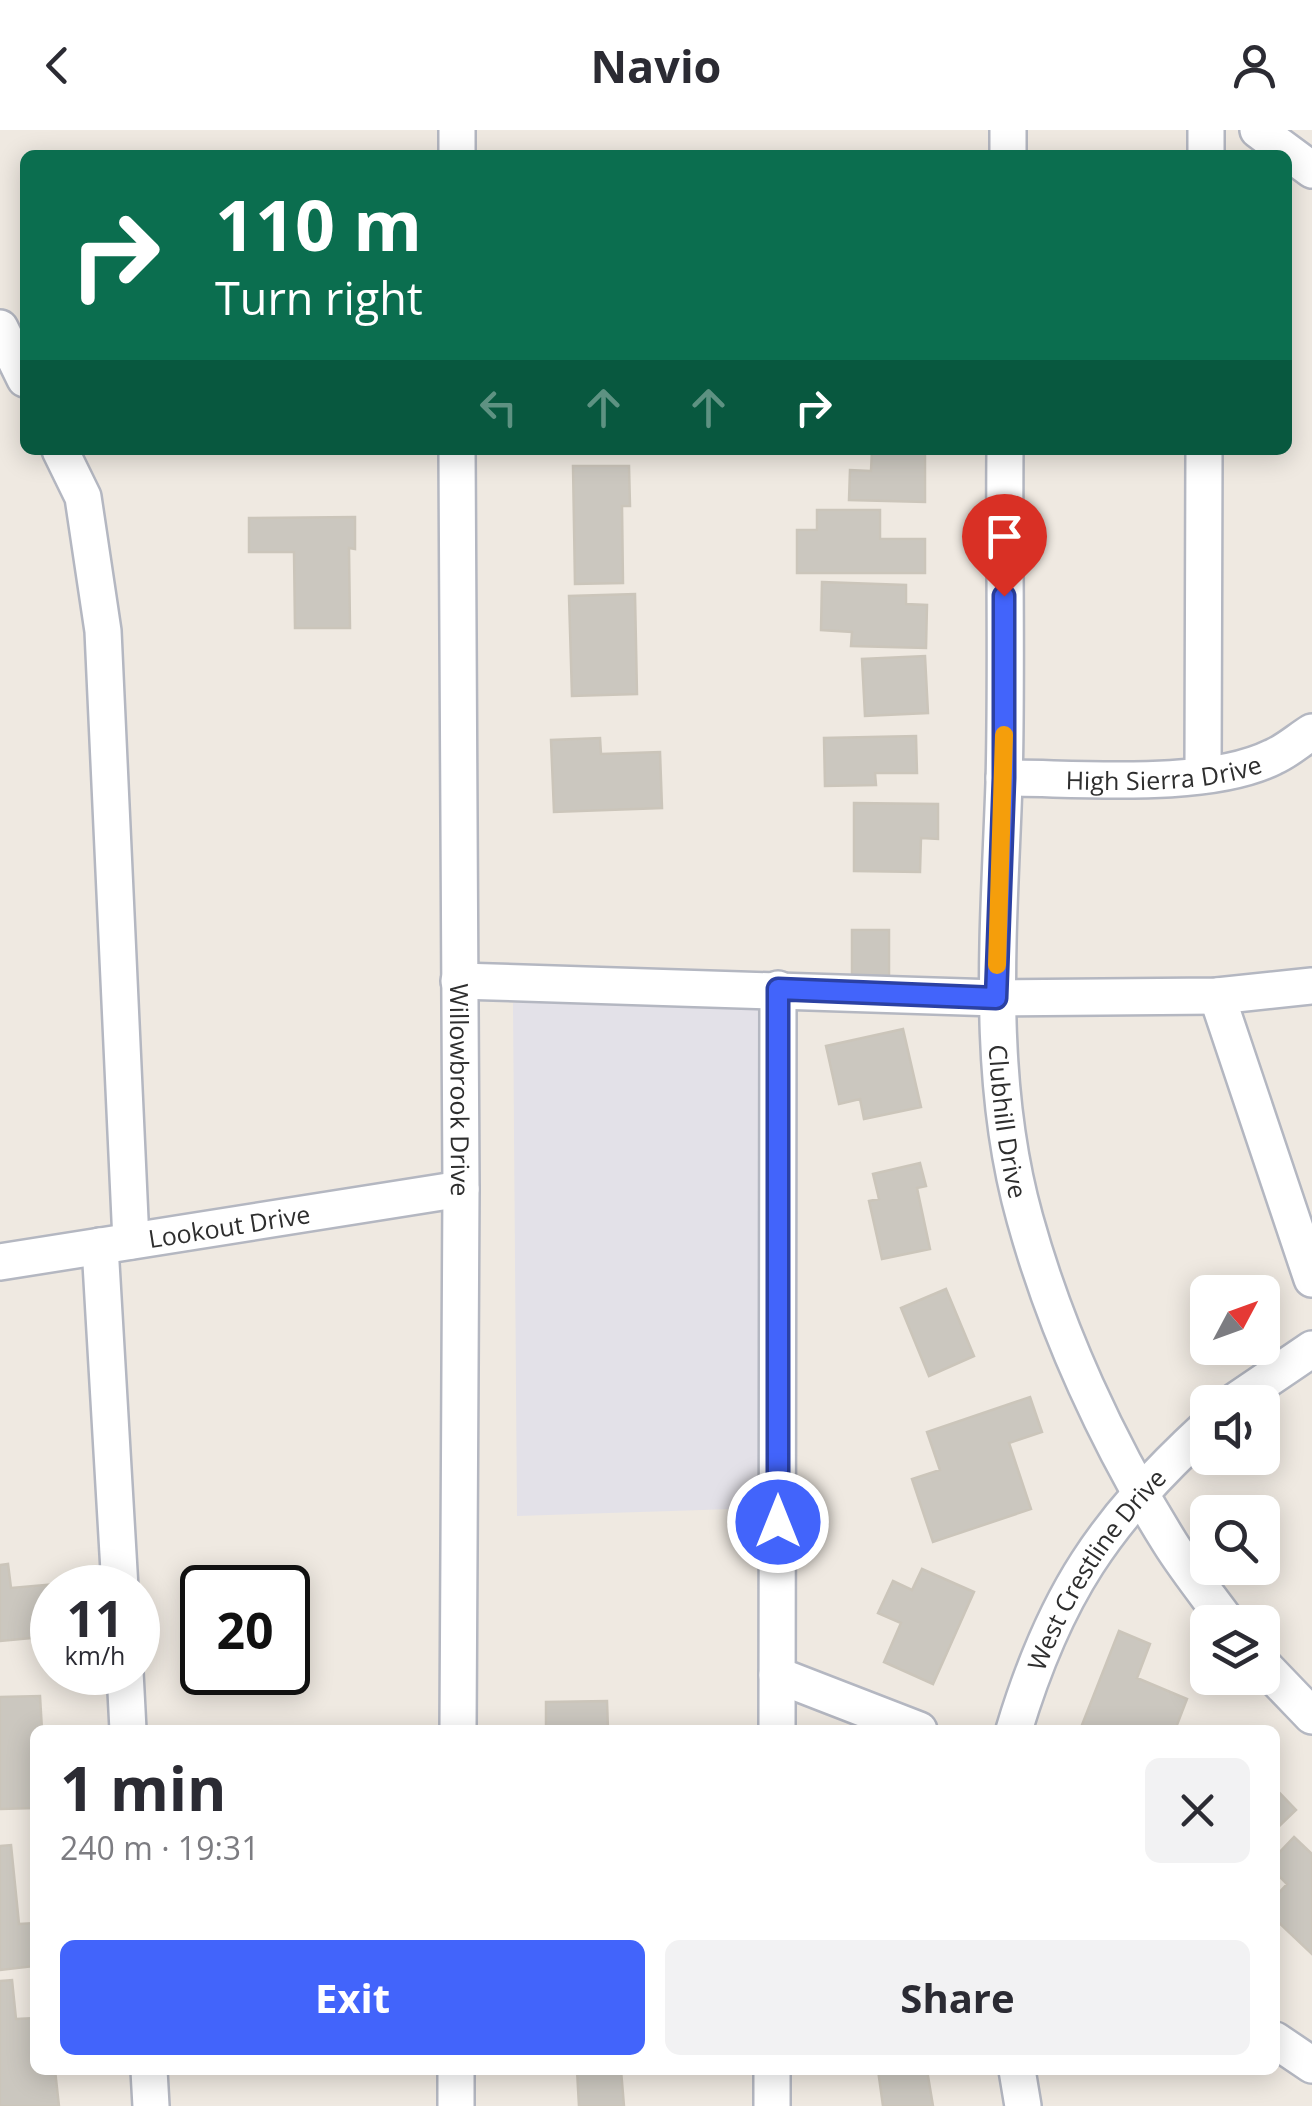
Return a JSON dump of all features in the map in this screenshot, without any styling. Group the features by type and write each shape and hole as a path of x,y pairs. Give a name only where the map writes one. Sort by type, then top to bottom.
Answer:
{"street":[{"path":"1258,130 1285,150"},
{"path":"0,328 20,369"},
{"path":"62,455 83,497 103,631 120,1565"},
{"name":"Willowbrook Drive","path":"456,455 461,1188 458,1725"},
{"name":"Clubhill Drive","path":"1005,455 1004,778 996,998 1004,1108 1024,1218 1064,1331 1110,1436 1170,1543 1215,1605"},
{"path":"1203,776 1204,455"},
{"name":"High Sierra Drive","path":"1004,778 1228,773 1273,758 1312,732"},
{"path":"459,981 996,998 1217,996 1312,986"},
{"path":"776,1725 778,989"},
{"path":"1217,996 1312,1279"},
{"name":"Lookout Drive","path":"0,1262 461,1188"},
{"path":"1259,1385 1312,1349"},
{"name":"West Crestline Drive","path":"1016,1725 1032,1671 1062,1603 1100,1539 1141,1490 1190,1443"},
{"path":"777,1675 906,1725"},
{"path":"1280,1683 1312,1716"},
{"path":"126,1695 128,1725"},
{"path":"1280,2043 1312,2065"},
{"path":"149,2075 151,2106"},
{"path":"456,2075 456,2106"},
{"path":"772,2075 772,2106"},
{"path":"1018,2075 1023,2106"}],"shaded area":[{"path":"759,999 763,1508 517,1516 513,1003"}],"building":[{"path":"872,455 925,455 925,502 849,500 850,470 871,471"},
{"path":"573,466 629,466 630,506 622,506 623,583 575,584"},
{"path":"817,510 880,510 880,539 925,539 925,573 797,573 797,530 817,530"},
{"path":"355,517 355,549 349,548 350,628 295,628 294,552 249,552 249,518"},
{"path":"822,582 906,585 906,604 927,605 926,648 851,646 852,632 821,630"},
{"path":"635,594 637,694 572,696 569,596"},
{"path":"925,656 928,713 865,716 862,659"},
{"path":"916,736 917,773 875,773 876,785 825,786 824,738"},
{"path":"600,738 601,754 660,752 662,808 554,812 551,740"},
{"path":"854,803 938,804 938,839 921,838 920,872 854,871"},
{"path":"852,930 889,930 889,981 852,981"},
{"path":"903,1029 921,1107 864,1119 860,1099 839,1104 826,1046"},
{"path":"920,1163 926,1186 917,1188 930,1249 882,1259 869,1201 879,1199 873,1174"},
{"path":"946,1289 974,1356 929,1376 901,1308"},
{"path":"1030,1397 1042,1432 1009,1443 1031,1509 933,1542 912,1479 940,1470 927,1432"},
{"path":"8,1564 11,1588 30,1586 30,1638 0,1641 0,1565"},
{"path":"922,1569 974,1592 933,1684 884,1662 901,1623 878,1613 893,1581 912,1590"},
{"path":"1119,1631 1150,1644 1137,1678 1187,1699 1177,1725 1082,1725"},
{"path":"40,1696 42,1725 30,1725 30,1808 0,1809 0,1697"},
{"path":"607,1701 608,1725 546,1725 546,1702"},
{"path":"1280,1793 1296,1810 1280,1825"},
{"path":"1294,1837 1312,1854 1312,1954 1280,1924 1280,1892 1287,1884 1280,1877 1280,1852"},
{"path":"11,1845 19,1924 30,1923 30,1967 0,1970 0,1846"},
{"path":"12,1980 16,2019 30,2018 30,2075 56,2075 59,2106 0,2106 0,1981"},
{"path":"577,2075 621,2075 624,2106 579,2106"},
{"path":"879,2075 928,2075 933,2106 883,2106"}],"slow traffic":[{"path":"997,965 1004,735"}],"route":[{"path":"778,1522 778,989 996,998 1004,778 1004,596"}]}
